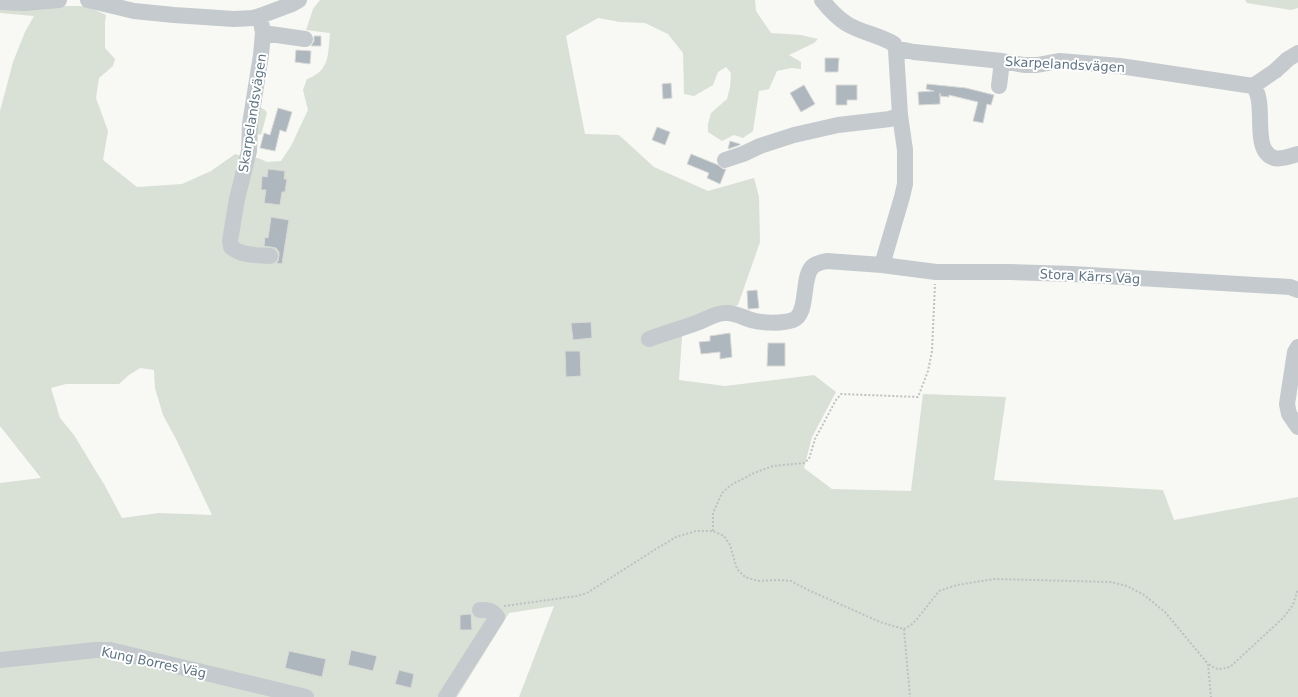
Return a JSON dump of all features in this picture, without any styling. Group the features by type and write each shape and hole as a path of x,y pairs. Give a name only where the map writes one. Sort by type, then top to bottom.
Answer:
{"street":[{"path":"0,2 24,3 59,0"},
{"path":"88,0 134,11 234,19 260,16 299,0"},
{"path":"822,0 830,10 847,24 887,40 894,44 896,50 900,115 905,150 904,184 902,197 882,265"},
{"name":"Skarpelandsvägen","path":"260,16 263,33 261,55 250,124 248,151 237,199 230,241 231,247 241,253 270,256"},
{"path":"263,33 304,39"},
{"name":"Skarpelandsvägen","path":"896,50 1002,61 1024,65 1037,65 1060,61 1120,66 1253,86"},
{"path":"1298,53 1253,86 1256,89 1258,97 1262,144 1266,152 1273,158 1282,158 1298,154"},
{"path":"999,86 1002,61"},
{"path":"725,160 760,146 794,135 838,125 890,120 900,115"},
{"name":"Stora Kärrs Väg","path":"649,339 722,313 730,313 764,322 793,320 798,317 802,310 807,276 813,266 826,261 882,265 936,272 1072,274 1290,287 1298,290"},
{"path":"1298,347 1295,352 1287,404 1289,414 1298,427"},
{"path":"446,697 497,617 487,611"},
{"name":"Kung Borres Väg","path":"0,660 96,650 110,650 306,697"}],"path":[{"path":"713,531 713,513 722,493 731,485 754,473 773,466 804,463 809,459 815,439 836,400 841,394 918,397 928,371 932,351 936,272"},
{"path":"487,611 502,606 577,596 588,593 676,537 696,531 713,531 724,536 730,544 737,569 745,577 758,581 790,581 880,622 904,629 911,625 939,591 957,585 994,579 1111,582 1127,586 1144,595 1165,612 1208,664 1213,669 1219,669 1230,667 1283,618 1293,605 1298,589"},
{"path":"904,629 910,697"},
{"path":"1208,664 1211,697"}],"shaded area":[{"path":"320,0 755,0 756,11 771,33 801,35 818,39 814,43 789,55 801,62 801,69 791,68 777,71 769,89 759,91 753,131 743,138 734,135 722,141 708,132 708,124 711,113 727,99 731,73 726,67 718,72 713,85 694,96 684,94 683,53 668,34 645,23 620,22 598,18 566,36 585,134 619,135 654,167 708,191 754,178 759,197 760,242 738,305 683,324 679,380 725,386 814,375 836,392 812,437 804,468 832,489 911,491 923,394 1006,397 994,480 1163,490 1174,520 1298,497 1298,697 519,697 554,606 509,613 457,697 0,697 0,483 41,478 0,426 0,111 13,62 25,32 34,16 0,13 0,6 86,6 106,15 105,48 115,59 113,66 99,78 96,98 108,131 103,160 137,187 182,184 211,171 235,154 246,158 258,158 267,162 281,161 291,146 308,110 303,90 307,79 315,76 320,71 324,66 328,55 330,33 306,30 313,9","holes":["140,368 154,370 155,388 163,415 212,515 159,513 122,518 105,486 74,435 60,418 51,388 66,384 119,384"]},
{"path":"1245,0 1298,0 1298,8 1291,10 1247,3"},
{"path":"256,105 265,110 267,113 261,135 252,132"}],"building":[{"path":"314,36 321,36 321,46 311,46 314,41"},
{"path":"296,50 311,51 310,64 295,62"},
{"path":"825,58 839,58 838,72 825,72"},
{"path":"671,83 672,98 663,99 662,84"},
{"path":"927,84 966,88 994,95 991,105 987,104 983,123 973,121 978,102 949,95 949,97 940,96 940,104 919,105 918,92 934,91 926,89"},
{"path":"804,85 815,104 801,112 790,93"},
{"path":"836,85 857,85 857,100 847,100 847,105 836,105"},
{"path":"278,108 292,112 286,132 280,130 275,151 260,148 264,133 270,135"},
{"path":"657,127 670,132 665,145 652,140"},
{"path":"730,141 740,144 740,145 728,149"},
{"path":"691,154 726,169 720,184 707,178 709,173 687,164"},
{"path":"268,169 285,171 284,179 287,179 285,192 282,192 280,205 264,203 266,190 261,190 262,176 267,177"},
{"path":"271,217 289,220 282,264 276,263 278,261 279,252 276,248 264,246 265,237 268,238"},
{"path":"757,290 759,308 748,309 747,291"},
{"path":"591,322 592,338 573,340 571,323"},
{"path":"730,333 732,357 720,359 720,352 701,354 699,342 710,341 710,336"},
{"path":"768,343 785,343 785,366 767,366"},
{"path":"565,351 580,351 581,376 566,377"},
{"path":"471,614 472,630 460,630 460,615"},
{"path":"351,650 377,656 373,671 348,665"},
{"path":"289,651 326,659 322,677 285,668"},
{"path":"399,670 414,674 411,688 395,684"}]}
